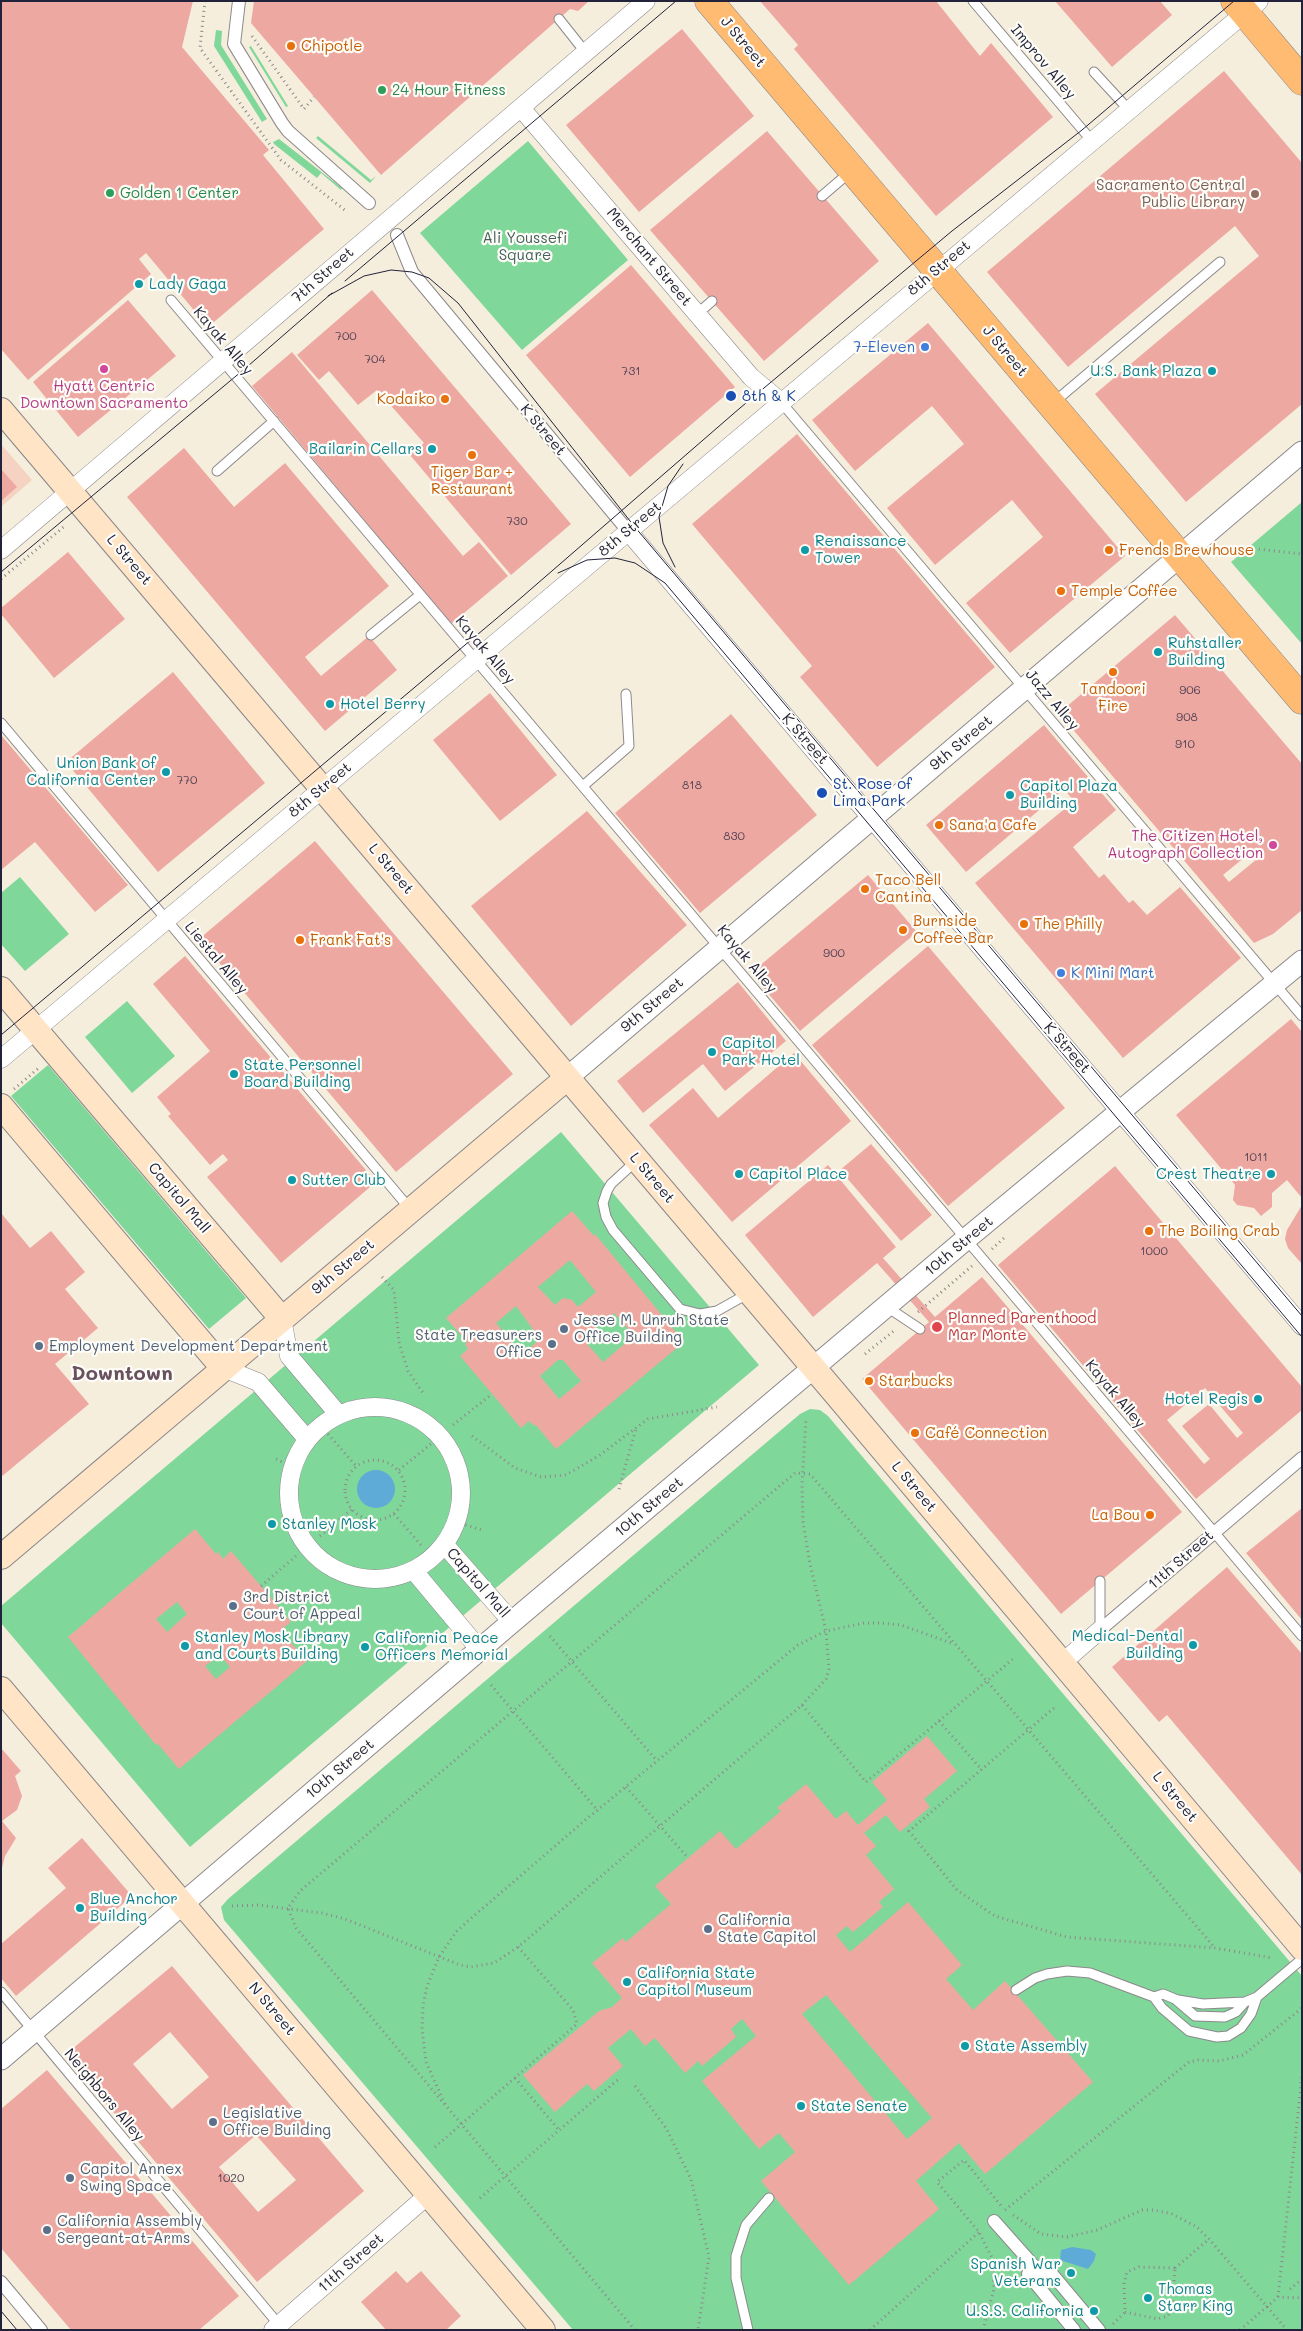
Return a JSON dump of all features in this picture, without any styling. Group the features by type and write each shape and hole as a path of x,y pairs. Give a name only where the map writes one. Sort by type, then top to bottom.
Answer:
{"main road":[{"name":"J Street","path":"708,1 1302,700"},
{"path":"1246,5 1302,81"},
{"name":"L Street","path":"1,410 1302,1948"},
{"name":"Capitol Mall","path":"1,989 282,1319"},
{"name":"9th Street","path":"1,1557 567,1078"},
{"path":"6,1099 223,1368"},
{"name":"N Street","path":"1,1689 184,1903 428,2196 543,2330"}],"street":[{"path":"239,1 234,44 282,123 288,131 370,203"},
{"name":"7th Street","path":"1,550 646,1"},
{"name":"8th Street","path":"1,1059 1129,110 1246,5"},
{"name":"Merchant Street","path":"521,108 751,377 781,402"},
{"name":"K Street","path":"398,236 412,272 628,531 1302,1326"},
{"name":"9th Street","path":"567,1078 1302,452"},
{"name":"10th Street","path":"1,2059 512,1622 814,1370 966,1239 1302,961"},
{"name":"Capitol Mall","path":"282,1319 289,1356 339,1415"},
{"path":"223,1368 258,1382 307,1440"},
{"name":"Capitol Mall","path":"363,1408 389,1408 418,1418 440,1436 456,1463 461,1492 456,1522 444,1544 432,1558 414,1571 390,1577 360,1577 346,1573 320,1559 308,1546 294,1522 289,1493 293,1467 307,1440 321,1426 339,1415 363,1408"},
{"name":"11th Street","path":"1062,1663 1302,1458"},
{"name":"Capitol Mall","path":"444,1544 512,1622"},
{"path":"414,1571 480,1650"},
{"name":"11th Street","path":"278,2328 428,2196"},
{"path":"994,2221 1089,2330"},
{"path":"1074,2330 1028,2274 1037,2269 1047,2268 1104,2328"},
{"path":"1,2282 41,2330"}],"lane":[{"name":"Improv Alley","path":"973,1 1092,141"},
{"path":"559,19 586,52"},
{"path":"1094,72 1129,110"},
{"path":"822,196 852,170"},
{"path":"1051,404 1220,262"},
{"name":"Kayak Alley","path":"171,300 1302,1636"},
{"path":"697,314 712,301"},
{"name":"Jazz Alley","path":"781,402 1302,1016"},
{"path":"217,471 274,421"},
{"path":"371,636 420,595"},
{"path":"583,786 629,746 626,694"},
{"name":"Liestal Alley","path":"1,723 410,1210"},
{"path":"637,1160 611,1184 603,1203 610,1224 619,1238 680,1308 700,1314 717,1311 749,1293"},
{"path":"887,1307 920,1329"},
{"path":"1100,1581 1100,1630"},
{"path":"1154,1997 1164,1994 1175,1999 1195,2016 1225,2017 1236,2012 1245,2002 1258,1997 1302,1959"},
{"path":"1016,1990 1035,1978 1047,1974 1078,1971 1090,1973 1154,1997 1162,2008 1189,2031 1217,2037 1228,2036 1241,2028 1251,2014 1258,1997"},
{"name":"Neighbors Alley","path":"1,1992 278,2328"},
{"path":"748,2330 736,2278 736,2256 746,2225 769,2198"}],"path":[{"path":"205,1 200,48 281,160 346,211"},
{"path":"256,40 304,108 314,97"},
{"path":"1,579 66,525"},
{"path":"1240,547 1302,554"},
{"path":"6,1099 44,1064"},
{"path":"382,1277 394,1290 399,1342 408,1371 423,1393"},
{"path":"453,1425 492,1394"},
{"path":"472,1436 515,1468 541,1477 566,1475 600,1455 648,1419 717,1407"},
{"path":"232,1906 288,1908 346,1919 460,1965 471,1966 494,1963 518,1947 802,1705 826,1678 829,1664 826,1631 810,1564 803,1522 806,1418"},
{"path":"619,1489 636,1428"},
{"path":"328,1434 356,1466"},
{"path":"399,1470 432,1443"},
{"path":"276,1459 293,1467"},
{"path":"382,1460 399,1470 406,1487 402,1506 394,1514 378,1520 368,1519 352,1509 345,1491 350,1473 356,1466 364,1461 382,1460"},
{"path":"288,1908 300,1891 795,1473 803,1472 810,1474 1215,1948"},
{"path":"320,1536 352,1509"},
{"path":"394,1514 421,1545"},
{"path":"456,1522 482,1530"},
{"path":"261,1586 296,1556"},
{"path":"449,2111 426,2062 422,2030 427,1986 440,1957 456,1932 626,1787 798,1645 826,1631 864,1624 891,1623 954,1644"},
{"path":"550,1636 657,1761"},
{"path":"802,1705 866,1782 1013,1659"},
{"path":"491,1685 598,1811"},
{"path":"1054,1708 909,1831 957,1890 995,1916 1067,1937 1215,1948 1273,1958"},
{"path":"939,1721 982,1770"},
{"path":"626,1787 688,1858"},
{"path":"288,1908 296,1928 635,2330"},
{"path":"435,2147 577,2024 573,2010 518,1947"},
{"path":"870,2330 1005,2210 1189,2062 1198,2060 1219,2061 1243,2055 1302,2008"},
{"path":"1278,2297 1302,2076"},
{"path":"515,2078 559,2130"},
{"path":"480,2198 620,2078"},
{"path":"635,2086 666,2128 692,2179 709,2257 698,2330"},
{"path":"983,2330 994,2289 992,2258 979,2232 937,2182 964,2160 1005,2210 1040,2234 1067,2236 1097,2230 1137,2212 1154,2210 1172,2214 1188,2222 1209,2239 1288,2330"},
{"path":"1125,2312 1124,2283 1126,2272 1139,2267 1175,2268 1209,2239"},
{"path":"1104,2328 1125,2312 1158,2319 1164,2319 1170,2315 1176,2279 1175,2268"},
{"path":"1290,2289 1302,2279"},
{"path":"1240,2330 1278,2297 1302,2298"}],"shaded area":[{"path":"1,444 32,480 1,507"}],"green space":[{"path":"216,30 222,31 221,45 267,119 262,122 214,46"},
{"path":"251,46 288,106 286,107 249,47"},
{"path":"318,136 371,180 376,176 370,183 316,138"},
{"path":"279,139 342,188 341,190 321,173 317,178 274,144 273,142"},
{"name":"Ali Youssefi Square","path":"528,141 628,260 522,350 420,233"},
{"path":"1302,502 1302,644 1231,562"},
{"path":"20,877 69,934 25,971 1,944 1,893"},
{"path":"127,1001 175,1056 132,1093 85,1037"},
{"path":"48,1065 246,1298 209,1329 11,1096"},
{"path":"561,1132 759,1365 190,1847 1,1623 1,1606"},
{"path":"810,1409 820,1410 828,1416 1302,1976 1302,2330 573,2330 224,1920 221,1907 228,1899 800,1414"}],"water":[{"path":"376,1470 390,1475 395,1489 390,1503 376,1508 362,1503 357,1489 362,1475"},
{"path":"1072,2247 1091,2250 1096,2254 1094,2261 1088,2269 1060,2260 1061,2250"}],"building":[{"name":"Golden 1 Center","path":"1,1 193,1 182,47 269,150 263,155 324,229 208,327 146,253 139,259 151,274 28,380 1,349"},
{"name":"24 Hour Fitness","path":"254,1 589,1 578,11 570,9 381,175 251,23"},
{"path":"760,1 936,1 980,56 991,43 1053,117 936,216 794,49 798,45"},
{"path":"1055,1 1160,1 1172,15 1112,67"},
{"path":"682,29 754,116 639,212 566,125"},
{"path":"1224,71 1302,163 1302,404 1186,502 1095,394 1259,256 1235,226 1068,367 987,272"},
{"path":"767,131 879,261 764,361 650,230"},
{"path":"631,265 735,387 630,477 526,355"},
{"path":"372,290 571,524 511,575 410,455 424,443 377,390 358,405 329,371 319,380 297,355"},
{"name":"Hyatt Centric Downtown Sacramento","path":"128,300 176,356 78,437 33,382"},
{"path":"928,323 1125,556 1010,653 966,603 1043,537 1012,500 935,565 887,508 964,444 932,406 855,471 812,420"},
{"path":"292,352 463,556 479,542 508,576 451,624 252,386"},
{"path":"797,434 995,667 877,767 800,677 812,666 692,524"},
{"path":"184,448 234,507 285,463 389,586 305,657 321,676 369,636 397,670 325,731 127,497"},
{"path":"1,469 17,487 1,501"},
{"path":"68,552 125,619 54,678 1,614 1,608"},
{"path":"1175,615 1302,764 1302,910 1273,934 1254,943 1059,713","holes":["1251,852 1257,859 1229,882 1223,875"]},
{"name":"Union Bank of California Center","path":"173,672 265,783 158,872 66,762"},
{"path":"490,693 557,775 500,821 433,740"},
{"path":"731,714 817,815 700,913 615,813"},
{"path":"1044,725 1116,810 1073,847 1099,878 1104,874 1129,903 1133,900 1147,915 1180,887 1241,958 1123,1058 975,883 1074,801 1064,789 966,872 926,825"},
{"path":"1,735 128,885 95,912 35,842 1,870"},
{"path":"587,811 687,925 571,1026 471,906"},
{"path":"315,841 513,1074 396,1172 199,939"},
{"path":"868,875 917,932 800,1031 751,973"},
{"path":"928,946 1065,1108 948,1206 812,1045"},
{"path":"185,956 376,1182 281,1263 207,1177 228,1160 223,1154 210,1165 168,1116 171,1114 157,1097 210,1051 153,984"},
{"name":"Capitol Park Hotel","path":"738,982 786,1041 725,1091 703,1064 643,1113 617,1081"},
{"path":"1291,1019 1302,1032 1302,1198 1287,1180 1272,1193 1272,1207 1261,1216 1254,1208 1237,1205 1233,1200 1235,1185 1176,1115"},
{"name":"Capitol Place","path":"794,1053 851,1121 732,1222 649,1125 693,1088 718,1118"},
{"path":"871,1144 932,1215 901,1241 840,1170"},
{"path":"828,1165 896,1247 883,1258 935,1317 982,1277 1182,1512 1061,1614 862,1379 929,1322 877,1263 813,1317 745,1235"},
{"path":"1115,1166 1302,1387 1302,1410 1196,1499 998,1265","holes":["1205,1388 1243,1433 1237,1438 1209,1404 1182,1426 1210,1459 1204,1464 1167,1420"]},
{"path":"1302,1205 1302,1264 1288,1248 1285,1239 1287,1230"},
{"name":"Jesse M. Unruh State Office Building","path":"572,1211 594,1236 595,1234 684,1342 556,1449 535,1424 534,1426 529,1421 521,1428 460,1356 468,1349 465,1344 467,1342 446,1318","holes":["570,1260 596,1292 578,1307 572,1300 563,1298 555,1305 538,1287","516,1306 540,1339 522,1355 496,1323","614,1313 634,1336 603,1362 587,1344 595,1336 596,1328","558,1360 563,1360 581,1381 559,1399 540,1376"]},
{"name":"Employment Development Department","path":"1,1213 30,1248 51,1231 85,1272 65,1289 98,1328 55,1364 89,1404 1,1477"},
{"path":"1302,1508 1302,1620 1246,1553"},
{"name":"Stanley Mosk Library and Courts Building","path":"195,1529 216,1554 218,1552 223,1559 231,1551 261,1586 291,1622 282,1629 287,1634 285,1636 307,1661 179,1769 157,1743 156,1745 68,1637","holes":["177,1602 187,1614 167,1632 156,1619","220,1655 230,1667 216,1679 205,1666"]},
{"path":"1227,1567 1302,1654 1302,1875 1167,1715 1159,1722 1112,1667"},
{"path":"927,1736 957,1771 924,1799 930,1807 900,1832 886,1815 864,1833 876,1846 866,1855 894,1889 879,1902 883,1907 853,1932 847,1926 836,1935 850,1952 908,1902 962,1965 946,1979 973,2010 1005,1981 1093,2082 985,2174 959,2143 916,2181 939,2209 849,2285 761,2181 795,2152 779,2133 759,2149 702,2081 756,2036 742,2019 731,2029 736,2037 702,2066 698,2061 685,2073 655,2038 645,2046 631,2029 608,2048 623,2066 594,2091 587,2084 555,2112 523,2075 599,2011 612,2007 622,1998 592,1963 623,1938 626,1942 671,1904 655,1886 720,1831 736,1849 781,1811 777,1808 806,1784 836,1819 846,1811 858,1825 887,1800 872,1782","holes":["826,1995 932,2118 907,2139 802,2014"]},
{"path":"1,1748 21,1771 15,1776 22,1796 17,1810 2,1821 16,1838 5,1856 2,1868"},
{"name":"Blue Anchor Building","path":"82,1838 132,1896 16,1996 1,1978 1,1944 66,1888 48,1868"},
{"name":"Legislative Office Building","path":"172,1966 364,2191 257,2282 65,2055","holes":["170,2032 209,2077 172,2109 133,2064","256,2135 296,2180 258,2212 219,2167"]},
{"name":"Capitol Annex Swing Space","path":"47,2070 239,2296 199,2330 71,2330 1,2248 1,2109"},
{"path":"396,2271 407,2283 421,2271 461,2316 446,2330 386,2330 361,2302"}],"tram line":[{"path":"345,281 676,1"},
{"path":"1,1035 515,603 740,408 952,231 1082,130 1234,1"},
{"path":"328,296 364,276 391,270 412,272 429,278 458,303 634,526 1302,1316"},
{"path":"1,572 248,366 332,293"},
{"path":"675,567 663,543 659,517 668,486 683,464"},
{"path":"558,573 587,560 615,558 635,563 665,583 1302,1337"},
{"path":"1,2311 17,2330"}],"place":[{"name":"Chipotle","path":"291,46"},
{"name":"24 Hour Fitness","path":"382,90"},
{"name":"Golden 1 Center","path":"110,193"},
{"name":"Sacramento Central Public Library","path":"1255,194"},
{"name":"Lady Gaga","path":"139,284"},
{"name":"7-Eleven","path":"925,347"},
{"name":"Hyatt Centric Downtown Sacramento","path":"104,369"},
{"name":"U.S. Bank Plaza","path":"1212,371"},
{"name":"8th & K","path":"731,396"},
{"name":"Kodaiko","path":"445,399"},
{"name":"Bailarin Cellars","path":"432,449"},
{"name":"Tiger Bar + Restaurant","path":"472,455"},
{"name":"Renaissance Tower","path":"805,550"},
{"name":"Frends Brewhouse","path":"1109,550"},
{"name":"Temple Coffee","path":"1061,591"},
{"name":"Ruhstaller Building","path":"1158,652"},
{"name":"Tandoori Fire","path":"1113,672"},
{"name":"Hotel Berry","path":"330,704"},
{"name":"Union Bank of California Center","path":"166,772"},
{"name":"St. Rose of Lima Park","path":"822,793"},
{"name":"Capitol Plaza Building","path":"1010,795"},
{"name":"Sana'a Cafe","path":"939,825"},
{"name":"The Citizen Hotel, Autograph Collection","path":"1273,845"},
{"name":"Taco Bell Cantina","path":"865,889"},
{"name":"The Philly","path":"1024,924"},
{"name":"Burnside Coffee Bar","path":"903,930"},
{"name":"Frank Fat's","path":"300,940"},
{"name":"K Mini Mart","path":"1061,973"},
{"name":"Capitol Park Hotel","path":"712,1052"},
{"name":"State Personnel Board Building","path":"234,1074"},
{"name":"Capitol Place","path":"739,1174"},
{"name":"Crest Theatre","path":"1271,1174"},
{"name":"Sutter Club","path":"292,1180"},
{"name":"The Boiling Crab","path":"1149,1231"},
{"name":"Planned Parenthood Mar Monte","path":"937,1327"},
{"name":"Jesse M. Unruh State Office Building","path":"564,1329"},
{"name":"State Treasurers Office","path":"552,1344"},
{"name":"Employment Development Department","path":"39,1346"},
{"name":"Starbucks","path":"869,1381"},
{"name":"Hotel Regis","path":"1258,1399"},
{"name":"Café Connection","path":"915,1433"},
{"name":"La Bou","path":"1150,1515"},
{"name":"Stanley Mosk","path":"272,1524"},
{"name":"3rd District Court of Appeal","path":"233,1606"},
{"name":"Medical-Dental Building","path":"1193,1645"},
{"name":"Stanley Mosk Library and Courts Building","path":"185,1646"},
{"name":"California Peace Officers Memorial","path":"365,1647"},
{"name":"Blue Anchor Building","path":"80,1908"},
{"name":"California State Capitol","path":"708,1929"},
{"name":"California State Capitol Museum","path":"627,1982"},
{"name":"State Assembly","path":"965,2046"},
{"name":"State Senate","path":"801,2106"},
{"name":"Legislative Office Building","path":"213,2122"},
{"name":"Capitol Annex Swing Space","path":"70,2178"},
{"name":"California Assembly Sergeant-at-Arms","path":"47,2230"},
{"name":"Spanish War Veterans","path":"1071,2273"},
{"name":"Thomas Starr King","path":"1148,2298"},
{"name":"U.S.S. California","path":"1094,2311"}],"district":[{"name":"Downtown","path":"122,1374"}]}
